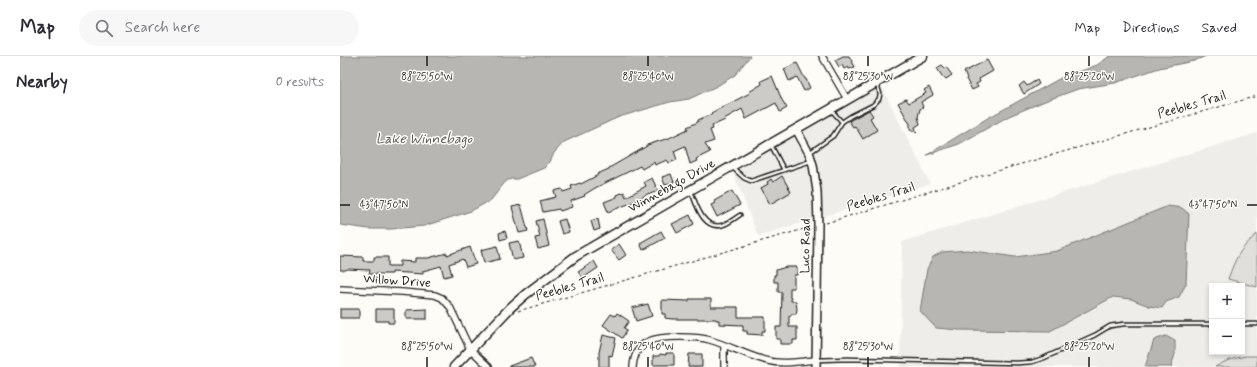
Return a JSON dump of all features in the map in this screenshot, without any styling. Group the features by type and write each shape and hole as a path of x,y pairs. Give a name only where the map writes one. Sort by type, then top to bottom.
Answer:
{"main road":[{"name":"Winnebago Drive","path":"454,367 511,307 576,256 923,56"}],"street":[{"path":"822,56 847,99"},
{"name":"Luco Road","path":"796,129 812,161 817,191 816,364"},
{"name":"Willow Drive","path":"340,289 416,293 435,295 442,298 450,307 470,349"},
{"path":"633,367 635,357 639,349 646,342 654,338 662,337 700,338 712,340 760,359 773,362 816,364"},
{"path":"724,345 724,367"},
{"path":"470,349 490,367"}],"lane":[{"path":"809,153 833,136 842,122 873,105 879,99 880,94 876,82"},
{"path":"831,109 842,122"},
{"path":"770,144 784,170"},
{"path":"731,166 744,178 751,181 812,161"},
{"path":"690,190 703,218 708,223 715,226 723,225 740,216"},
{"path":"816,364 846,359 1017,363 1032,362 1095,335 1110,326 1124,324 1209,324"},
{"path":"1245,324 1257,324"}],"path":[{"name":"Peebles Trail","path":"511,307 517,311 818,225 990,173 1257,96"}],"shaded area":[{"path":"879,81 930,184 758,236 731,167"},
{"path":"1257,133 1257,367 900,367 902,242"},
{"path":"1257,234 1257,287 1228,279 1233,265 1246,245"},
{"path":"1246,356 1257,356 1257,367 1215,367 1230,360"}],"water":[{"name":"Lake Winnebago","path":"340,56 750,56 735,75 717,86 689,99 670,102 619,117 564,142 554,153 550,162 544,168 517,179 506,181 491,200 471,211 424,226 369,229 340,225"},
{"path":"1110,56 1206,56 1194,61 1159,68 1115,83 1078,89 1009,116 959,144 927,155 986,119 1068,74 1097,65"},
{"path":"1168,206 1182,208 1189,214 1186,284 1179,297 1166,302 1162,308 1149,306 1131,299 1113,297 1050,331 959,330 936,328 920,311 927,269 933,257 942,252 968,250 1015,257 1057,251"},
{"path":"1166,336 1175,341 1175,354 1171,367 1145,367 1154,340"}],"building":[{"path":"843,56 849,56 855,67 849,69 848,67 844,69 842,65 839,67 835,60"},
{"path":"987,60 993,71 979,79 980,82 976,84 978,87 972,90 964,72"},
{"path":"797,63 810,88 804,91 797,77 789,81 784,69"},
{"path":"942,65 945,68 946,67 952,75 946,79 944,77 943,78 937,68"},
{"path":"772,76 787,108 780,112 776,103 746,119 742,109 712,126 713,129 710,130 714,141 705,144 710,152 696,159 697,161 690,164 685,146 674,151 677,160 669,163 667,160 655,165 654,162 642,169 640,166 595,188 584,195 585,196 571,201 572,207 560,211 559,209 543,212 540,201 556,197 554,191 562,189 563,192 572,189 571,186 581,184 598,175 597,174 609,169 647,145 669,138 688,129 687,127 698,122 698,120 750,93 749,92 762,84 761,81"},
{"path":"1037,80 1039,84 1024,94 1019,86 1024,82 1027,86"},
{"path":"929,87 933,95 921,102 923,107 920,109 918,117 920,124 915,127 917,133 910,129 910,124 898,103 906,99 909,103 926,93 924,90"},
{"path":"869,110 873,116 870,118 877,130 863,139 855,126 853,127 849,121"},
{"path":"671,174 674,182 665,185 662,177"},
{"path":"782,176 791,192 770,204 761,188 768,184 767,182 771,179 773,182"},
{"path":"652,178 658,191 649,193 636,201 608,212 604,202 617,197 617,195 624,192 626,197 646,186 644,182"},
{"path":"732,191 740,205 717,217 711,205 715,203 714,201"},
{"path":"521,205 528,231 519,233 512,207"},
{"path":"690,215 694,224 677,233 672,224"},
{"path":"543,219 549,246 538,249 535,238 540,237 536,221"},
{"path":"565,219 569,232 562,234 558,221"},
{"path":"598,219 600,229 594,231 591,221"},
{"path":"505,231 507,238 500,240 499,233"},
{"path":"661,231 665,238 643,250 640,243"},
{"path":"519,241 523,258 513,260 509,243"},
{"path":"619,244 626,255 619,260 611,250"},
{"path":"497,246 500,259 484,263 481,250"},
{"path":"470,247 476,264 466,267 463,259 449,264 452,275 444,277 441,266 423,271 423,274 392,272 392,274 369,274 370,270 340,270 340,256 363,257 363,261 374,261 374,257 388,257 388,266 400,266 400,261 415,262 415,258 428,258 447,253 447,255"},
{"path":"594,261 598,268 583,278 578,272"},
{"path":"786,267 797,267 797,275 794,275 794,288 790,288 791,301 796,301 797,309 796,314 791,314 791,316 789,316 789,327 797,327 797,340 793,340 793,344 780,344 780,339 776,339 776,327 781,327 782,292 778,292 778,282 774,282 774,275 776,275 776,270"},
{"path":"689,299 711,299 711,307 738,307 738,317 765,317 765,331 762,331 762,335 747,334 747,331 743,331 743,325 719,324 719,320 716,319 672,319 665,318 665,314 662,314 662,300 689,301"},
{"path":"648,304 652,316 636,321 632,308"},
{"path":"340,309 359,309 359,318 340,318"},
{"path":"376,309 394,309 394,323 388,323 388,321 376,321"},
{"path":"427,309 427,319 406,319 406,310"},
{"path":"617,313 629,321 624,328 627,330 622,338 603,325 611,314 615,316"},
{"path":"603,335 616,338 612,356 609,355 609,367 599,367 599,352"},
{"path":"666,353 674,353 674,365 653,365 653,356 659,356 660,354 666,355"},
{"path":"689,354 702,354 702,367 688,367"},
{"path":"531,358 535,367 509,367 509,366"}]}
